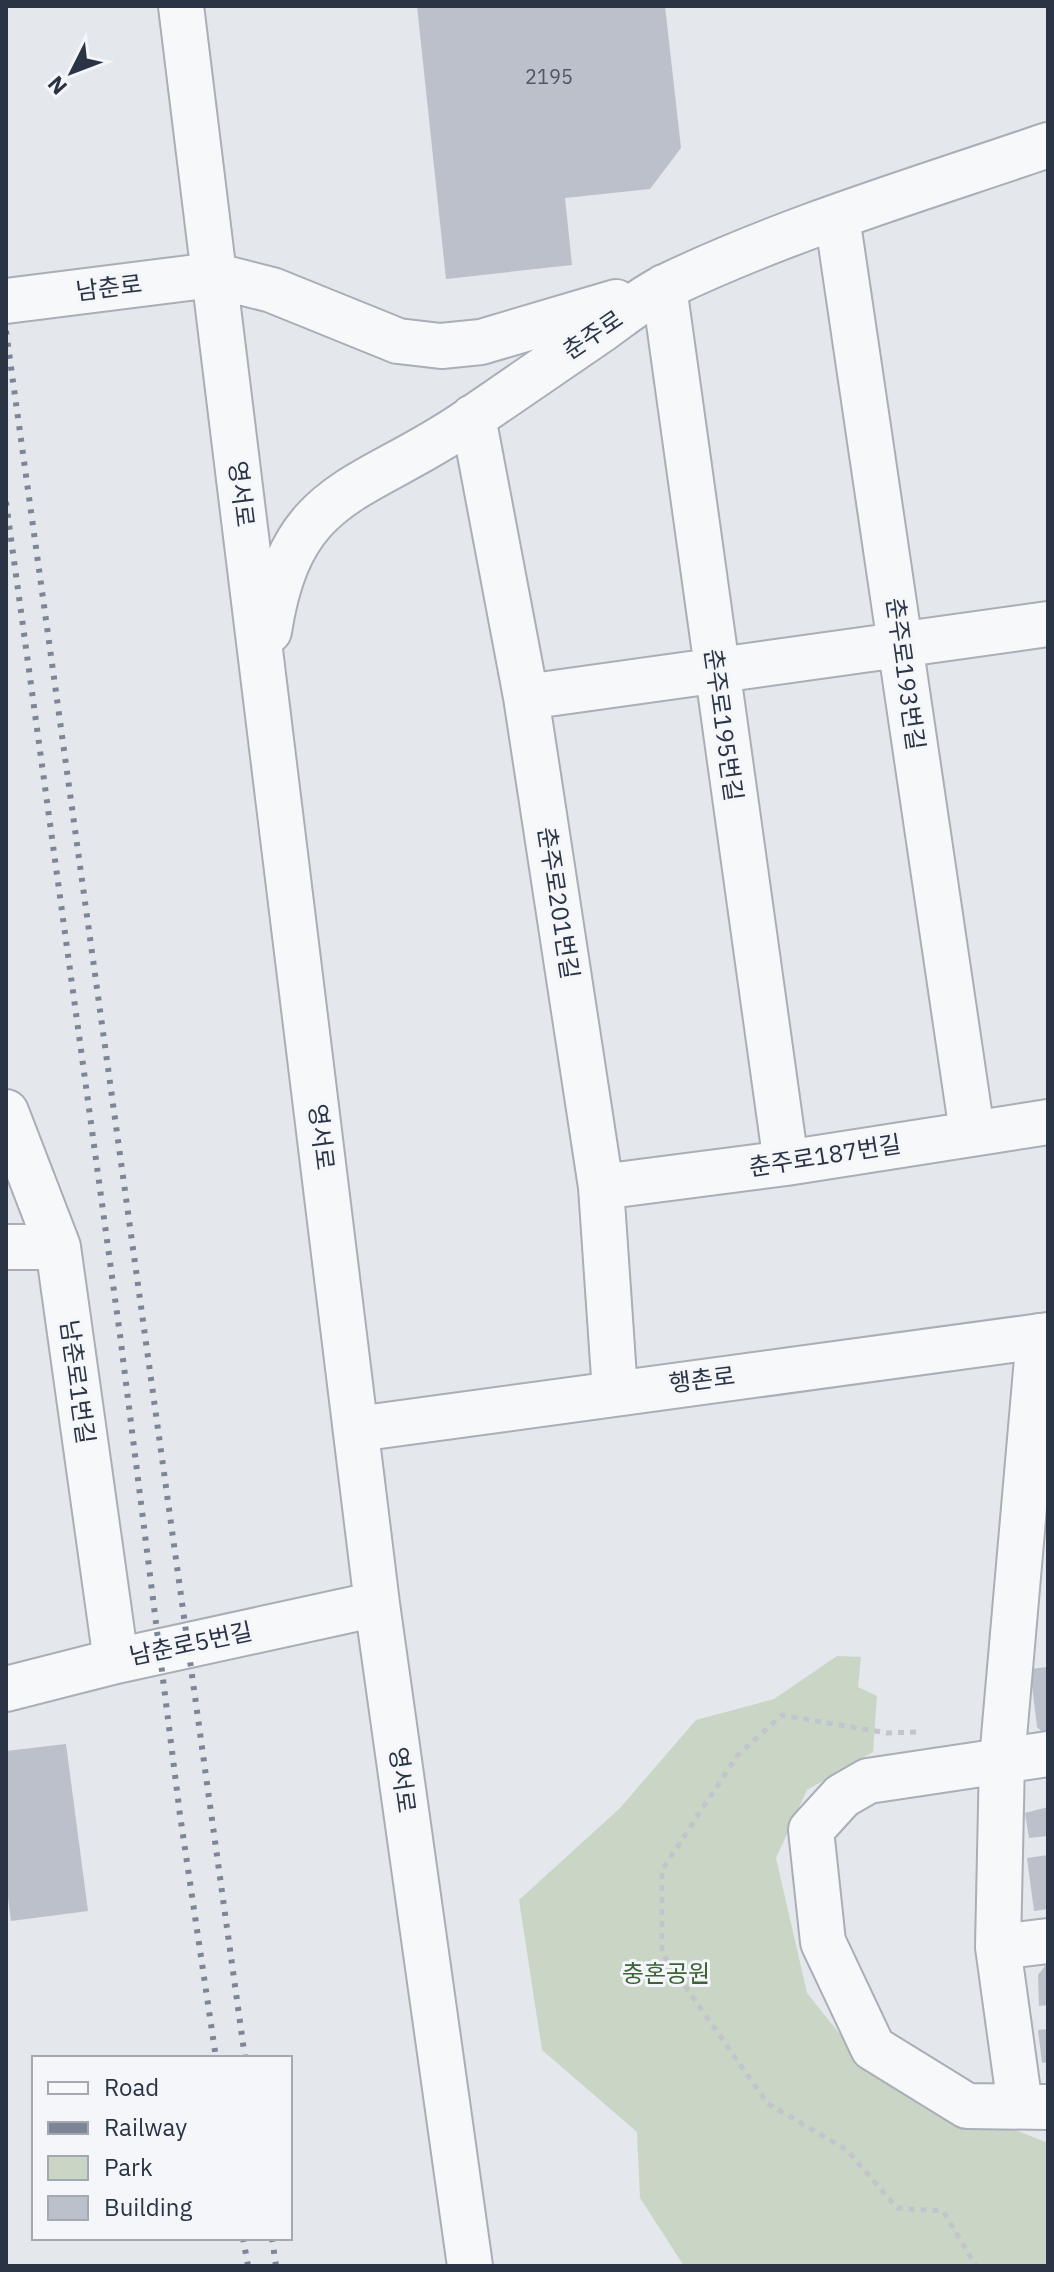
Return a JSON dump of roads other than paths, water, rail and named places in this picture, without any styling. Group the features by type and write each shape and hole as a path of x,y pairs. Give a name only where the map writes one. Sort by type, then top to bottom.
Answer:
{"street":[{"name":"영서로","path":"181,6 377,1604 470,2266"},
{"name":"춘주로","path":"264,669 275,595 287,560 311,522 328,504 473,417 664,287 837,217 1048,145"},
{"name":"춘주로193번길","path":"837,217 972,1132"},
{"path":"213,275 272,290 398,341 441,346 481,342 534,328 664,287"},
{"name":"남춘로","path":"6,301 213,275"},
{"name":"춘주로195번길","path":"664,287 786,1163"},
{"name":"춘주로201번길","path":"473,417 526,697 601,1187 615,1392"},
{"path":"526,697 1048,624"},
{"name":"남춘로1번길","path":"6,1112 58,1247 116,1661"},
{"name":"춘주로187번길","path":"601,1187 786,1163 1048,1122"},
{"path":"6,1247 58,1247"},
{"path":"1044,1336 1034,1564 1002,1760 998,1947 1034,2106 967,2106 873,2048 823,1942 811,1830 842,1796 868,1781 1002,1760 1048,1754"},
{"name":"행촌로","path":"357,1429 1044,1336"},
{"name":"남춘로5번길","path":"6,1689 116,1661 377,1604"},
{"path":"998,1947 1048,1941"}],"railway":[{"path":"6,331 245,2056"},
{"path":"6,502 120,1335 180,1815 216,2056"},
{"path":"243,2240 248,2266"},
{"path":"272,2240 276,2266"}],"park label":[{"name":"충혼공원","path":"666,1974"}]}
